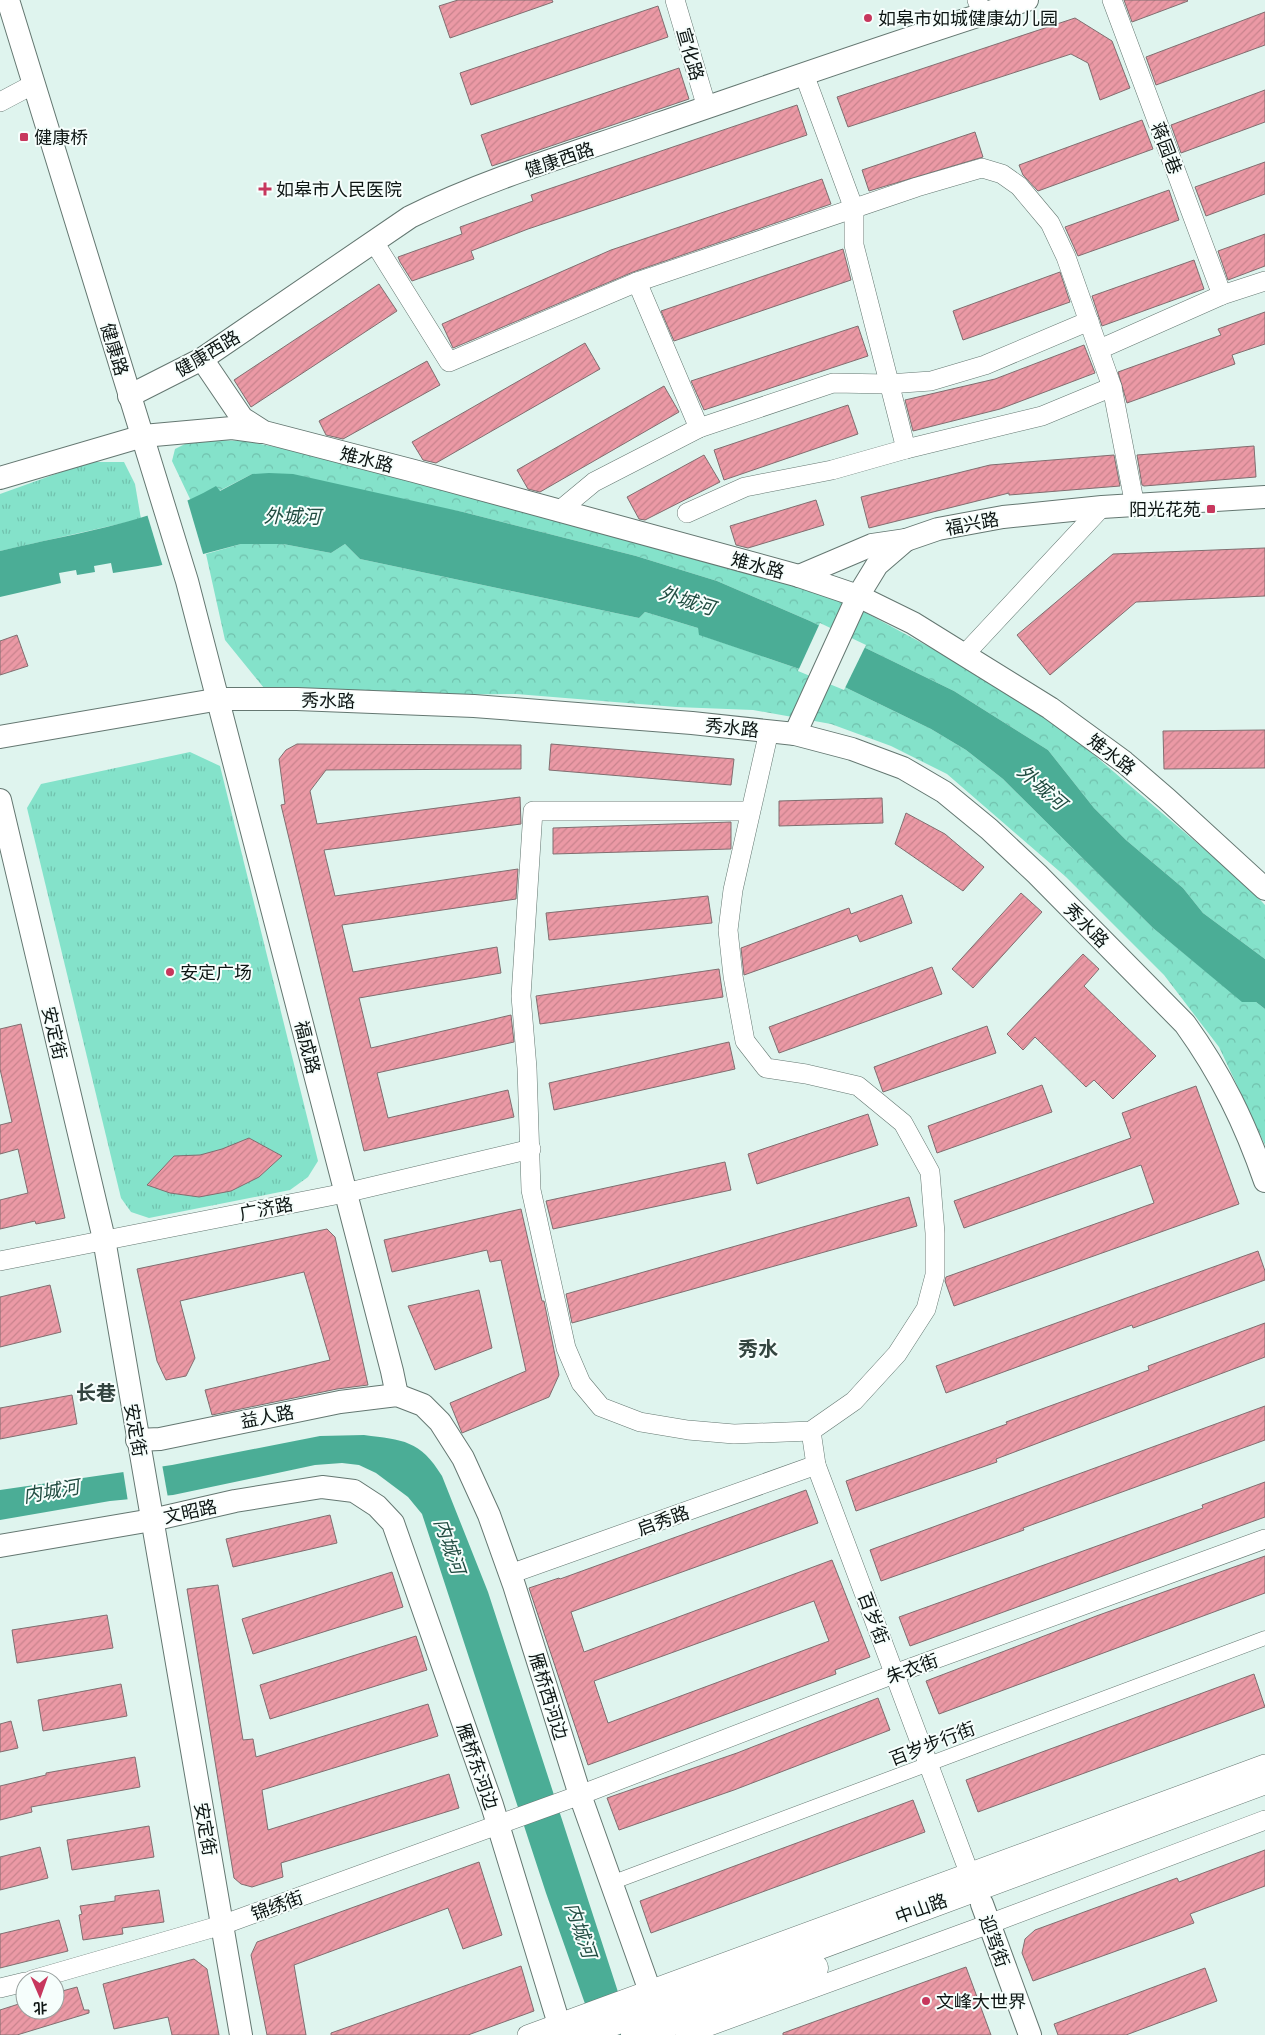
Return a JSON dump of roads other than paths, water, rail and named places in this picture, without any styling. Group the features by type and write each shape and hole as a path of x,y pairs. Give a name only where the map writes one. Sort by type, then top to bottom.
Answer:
{"main road":[{"name":"中山路","path":"979,1897 1265,1780"},
{"name":"中山路","path":"569,2029 652,2018 979,1897 1265,1799"}],"street":[{"name":"健康路","path":"8,0 129,396 154,471 220,699"},
{"name":"宣化路","path":"675,0 707,108"},
{"name":"健康西路","path":"129,396 202,359 410,216 438,203 804,74 980,7 1027,0"},
{"name":"蒋园巷","path":"1112,0 1222,296"},
{"path":"804,74 854,209 854,245 906,449"},
{"path":"0,102 34,84"},
{"path":"374,242 449,362 637,282 982,168 1002,174 1018,186 1050,223 1066,257 1100,348 1112,387 1135,506"},
{"path":"1100,348 1222,296 1265,281"},
{"path":"637,282 699,428"},
{"path":"559,511 594,482 699,428 833,383 888,384 931,381 985,366 1089,321"},
{"name":"雉水路","path":"202,359 242,418 264,432 799,576 853,605 913,623 1050,708 1124,762 1168,799 1265,889"},
{"path":"687,513 745,488 832,470 906,449 1042,416 1112,387"},
{"path":"0,478 143,436 232,428 264,432"},
{"name":"福兴路","path":"795,734 853,605 877,565 906,540 969,522 1102,507 1265,498"},
{"path":"965,654 1102,507"},
{"path":"799,576 872,545 906,540"},
{"name":"秀水路","path":"0,737 220,699 297,699 464,705 769,731 795,734 852,749 911,773 944,792 989,829 1037,874 1185,1024 1210,1059 1234,1103 1265,1181"},
{"name":"福成路","path":"220,699 397,1395"},
{"path":"750,811 533,811 521,996 531,1149 531,1190 566,1348 581,1383 601,1408 640,1422 688,1430 734,1434 811,1431 854,1401 897,1354 926,1309 934,1275 935,1233 930,1172 903,1122 858,1086 806,1074 766,1068 745,1041 732,976 728,930 733,890 769,731"},
{"name":"安定街","path":"0,800 104,1239 241,2035"},
{"name":"广济路","path":"0,1261 345,1193 531,1149"},
{"name":"益人路","path":"138,1444 340,1402 397,1395"},
{"name":"雁桥西河边","path":"397,1395 423,1405 440,1422 464,1458 488,1515 510,1574 570,1798 612,1883 652,2018"},
{"name":"百岁街","path":"811,1431 816,1465 979,1897"},
{"name":"启秀路","path":"510,1574 816,1465"},
{"name":"文昭路","path":"0,1546 151,1514 322,1487 354,1491 377,1506"},
{"name":"雁桥东河边","path":"377,1506 393,1523 492,1805 496,1825 569,2029"},
{"name":"朱衣街","path":"518,1817 894,1674 1265,1539"},
{"name":"百岁步行街","path":"612,1883 1265,1638"},
{"path":"652,2018 979,1897 1265,1764"},
{"name":"锦绣街","path":"65,1970 222,1925 518,1817"},
{"path":"979,1897 1265,1820"},
{"name":"迎驾街","path":"979,1897 1030,2035"},
{"path":"0,1988 15,1984"},
{"path":"527,2035 569,2029"}],"water":[{"name":"外城河","path":"252,474 293,474 463,512 636,556 717,581 810,621 954,691 1048,750 1094,808 1126,840 1183,888 1203,913 1265,959 1265,1009 1256,1002 1242,1002 1153,928 1003,779 966,750 931,729 826,678 699,635 698,628 645,612 639,618 360,559 345,544 331,553 283,544 241,544 158,566 113,573 111,563 94,566 95,572 77,575 76,570 59,573 61,583 0,597 0,551 138,519 191,499 216,486 220,491"},
{"name":"内城河","path":"364,1435 390,1438 409,1444 426,1455 442,1476 488,1592 632,2035 596,2035 546,1893 422,1514 408,1497 376,1473 359,1465 342,1463 315,1465 173,1495 110,1501 0,1520 0,1490 172,1465 320,1436"}],"place":[{"name":"如皋市如城健康幼儿园","path":"868,18"},
{"name":"健康桥","path":"24,137"},
{"name":"如皋市人民医院","path":"265,189"},
{"name":"阳光花苑","path":"1211,509"},
{"name":"安定广场","path":"170,972"},
{"name":"文峰大世界","path":"926,2001"}],"district":[{"name":"秀水","path":"758,1348"},
{"name":"长巷","path":"96,1392"}]}
